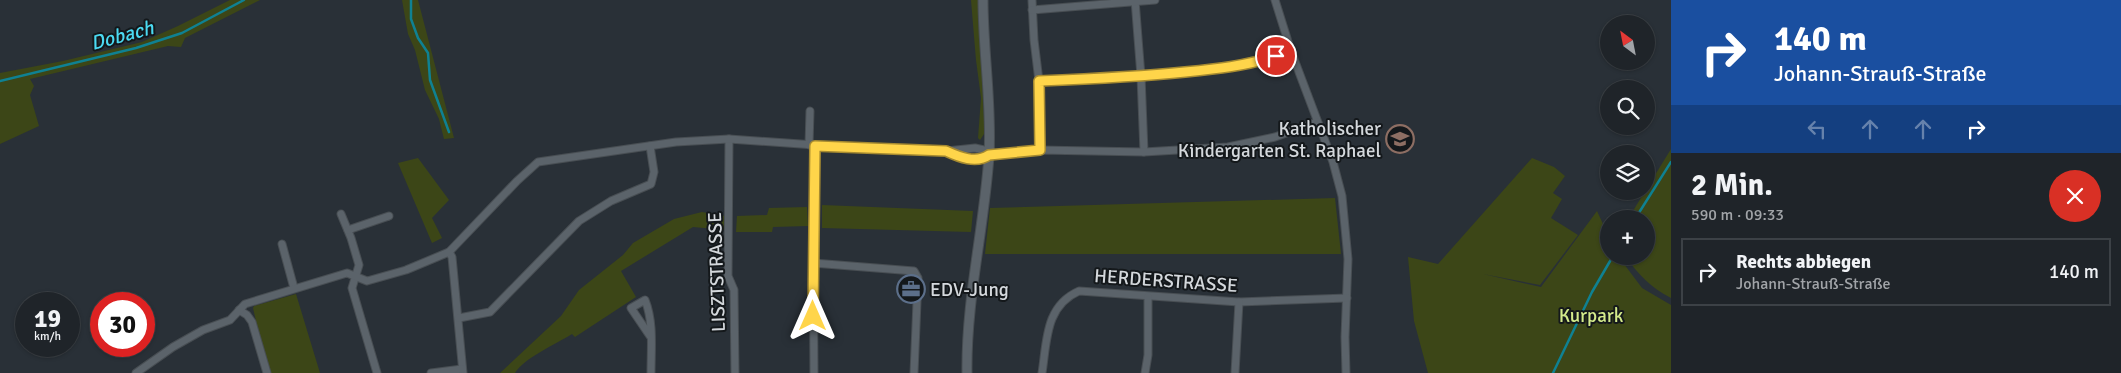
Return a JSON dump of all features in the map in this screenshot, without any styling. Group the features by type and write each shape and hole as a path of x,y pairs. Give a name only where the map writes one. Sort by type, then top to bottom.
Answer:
{"street":[{"path":"967,373 966,352 989,155 988,67 983,0"},
{"path":"1032,0 1039,81 1040,150"},
{"path":"1032,10 1154,0"},
{"path":"1275,0 1291,51 1333,162 1342,196 1348,251 1346,373"},
{"path":"1135,1 1141,76 1144,152"},
{"path":"1039,81 1141,76 1220,69 1260,61 1291,51"},
{"path":"810,111 814,373"},
{"path":"946,151 958,157 976,160 983,159 989,155 1040,150 1144,152 1228,147 1275,137 1317,122"},
{"path":"136,373 147,364 203,330 230,320 245,304 347,273 367,281 406,270 449,252 516,181 538,162 676,142 729,139 946,151 976,148 984,150 989,155"},
{"name":"LISZTSTRASSE","path":"729,139 728,276 734,290 735,373"},
{"path":"459,318 490,312 579,221 611,200 651,184 654,172 650,146"},
{"path":"341,214 359,265 352,288 377,373"},
{"path":"348,230 389,216"},
{"path":"282,244 294,288"},
{"path":"431,373 462,371 459,318 452,257 449,252"},
{"path":"813,263 914,271 917,274 914,373"},
{"name":"HERDERSTRASSE","path":"1042,373 1051,318 1063,300 1079,291 1239,302 1347,298"},
{"path":"1145,373 1148,355 1148,297"},
{"path":"650,336 631,308 645,300 650,313 651,373"},
{"path":"1235,373 1239,302"},
{"path":"240,310 252,322 267,373"}],"green space":[{"path":"230,0 260,0 185,38 181,47 168,46 30,79 34,86 30,95 39,126 0,144 0,73 63,61 142,42"},
{"path":"402,0 418,0 454,138 444,139 439,119 425,90 415,50 408,34"},
{"path":"971,0 979,0 984,120 984,134 980,140 978,138 981,98"},
{"path":"1671,149 1671,298 1645,280 1632,265 1655,265 1655,210 1634,210 1640,200 1655,200 1655,175"},
{"path":"418,158 449,200 432,218 442,238 432,243 398,163"},
{"name":"Kurpark","path":"1532,158 1554,167 1565,176 1553,193 1562,199 1551,218 1578,235 1540,285 1483,274 1541,287 1597,211 1600,218 1600,265 1625,265 1642,288 1671,305 1671,373 1428,373 1414,321 1408,257 1438,264"},
{"path":"1335,198 1341,254 985,254 990,208"},
{"path":"822,205 973,211 971,232 822,228"},
{"path":"807,207 808,226 773,227 772,232 736,232 737,216 767,215 769,208"},
{"path":"702,212 725,216 726,230 693,227 621,271 636,297 575,337 572,334 525,362 515,373 500,373 561,316 579,290 623,255 633,243 674,219"},
{"path":"296,294 320,373 271,373 255,322 253,308 254,306"}],"waterway":[{"name":"Dobach","path":"0,81 136,48 182,33 244,0"},
{"path":"411,0 411,19 418,38 428,53 430,80 449,132"},
{"path":"1641,210 1671,162"},
{"path":"1553,373 1592,292 1608,265"}],"place":[{"name":"Katholischer Kindergarten St. Raphael","path":"1400,139"},
{"name":"EDV-Jung","path":"911,289"}],"route":[{"path":"813,316 815,146 946,151 958,157 976,160 983,159 989,155 1040,150 1039,81 1141,76 1220,69 1276,56"}]}
